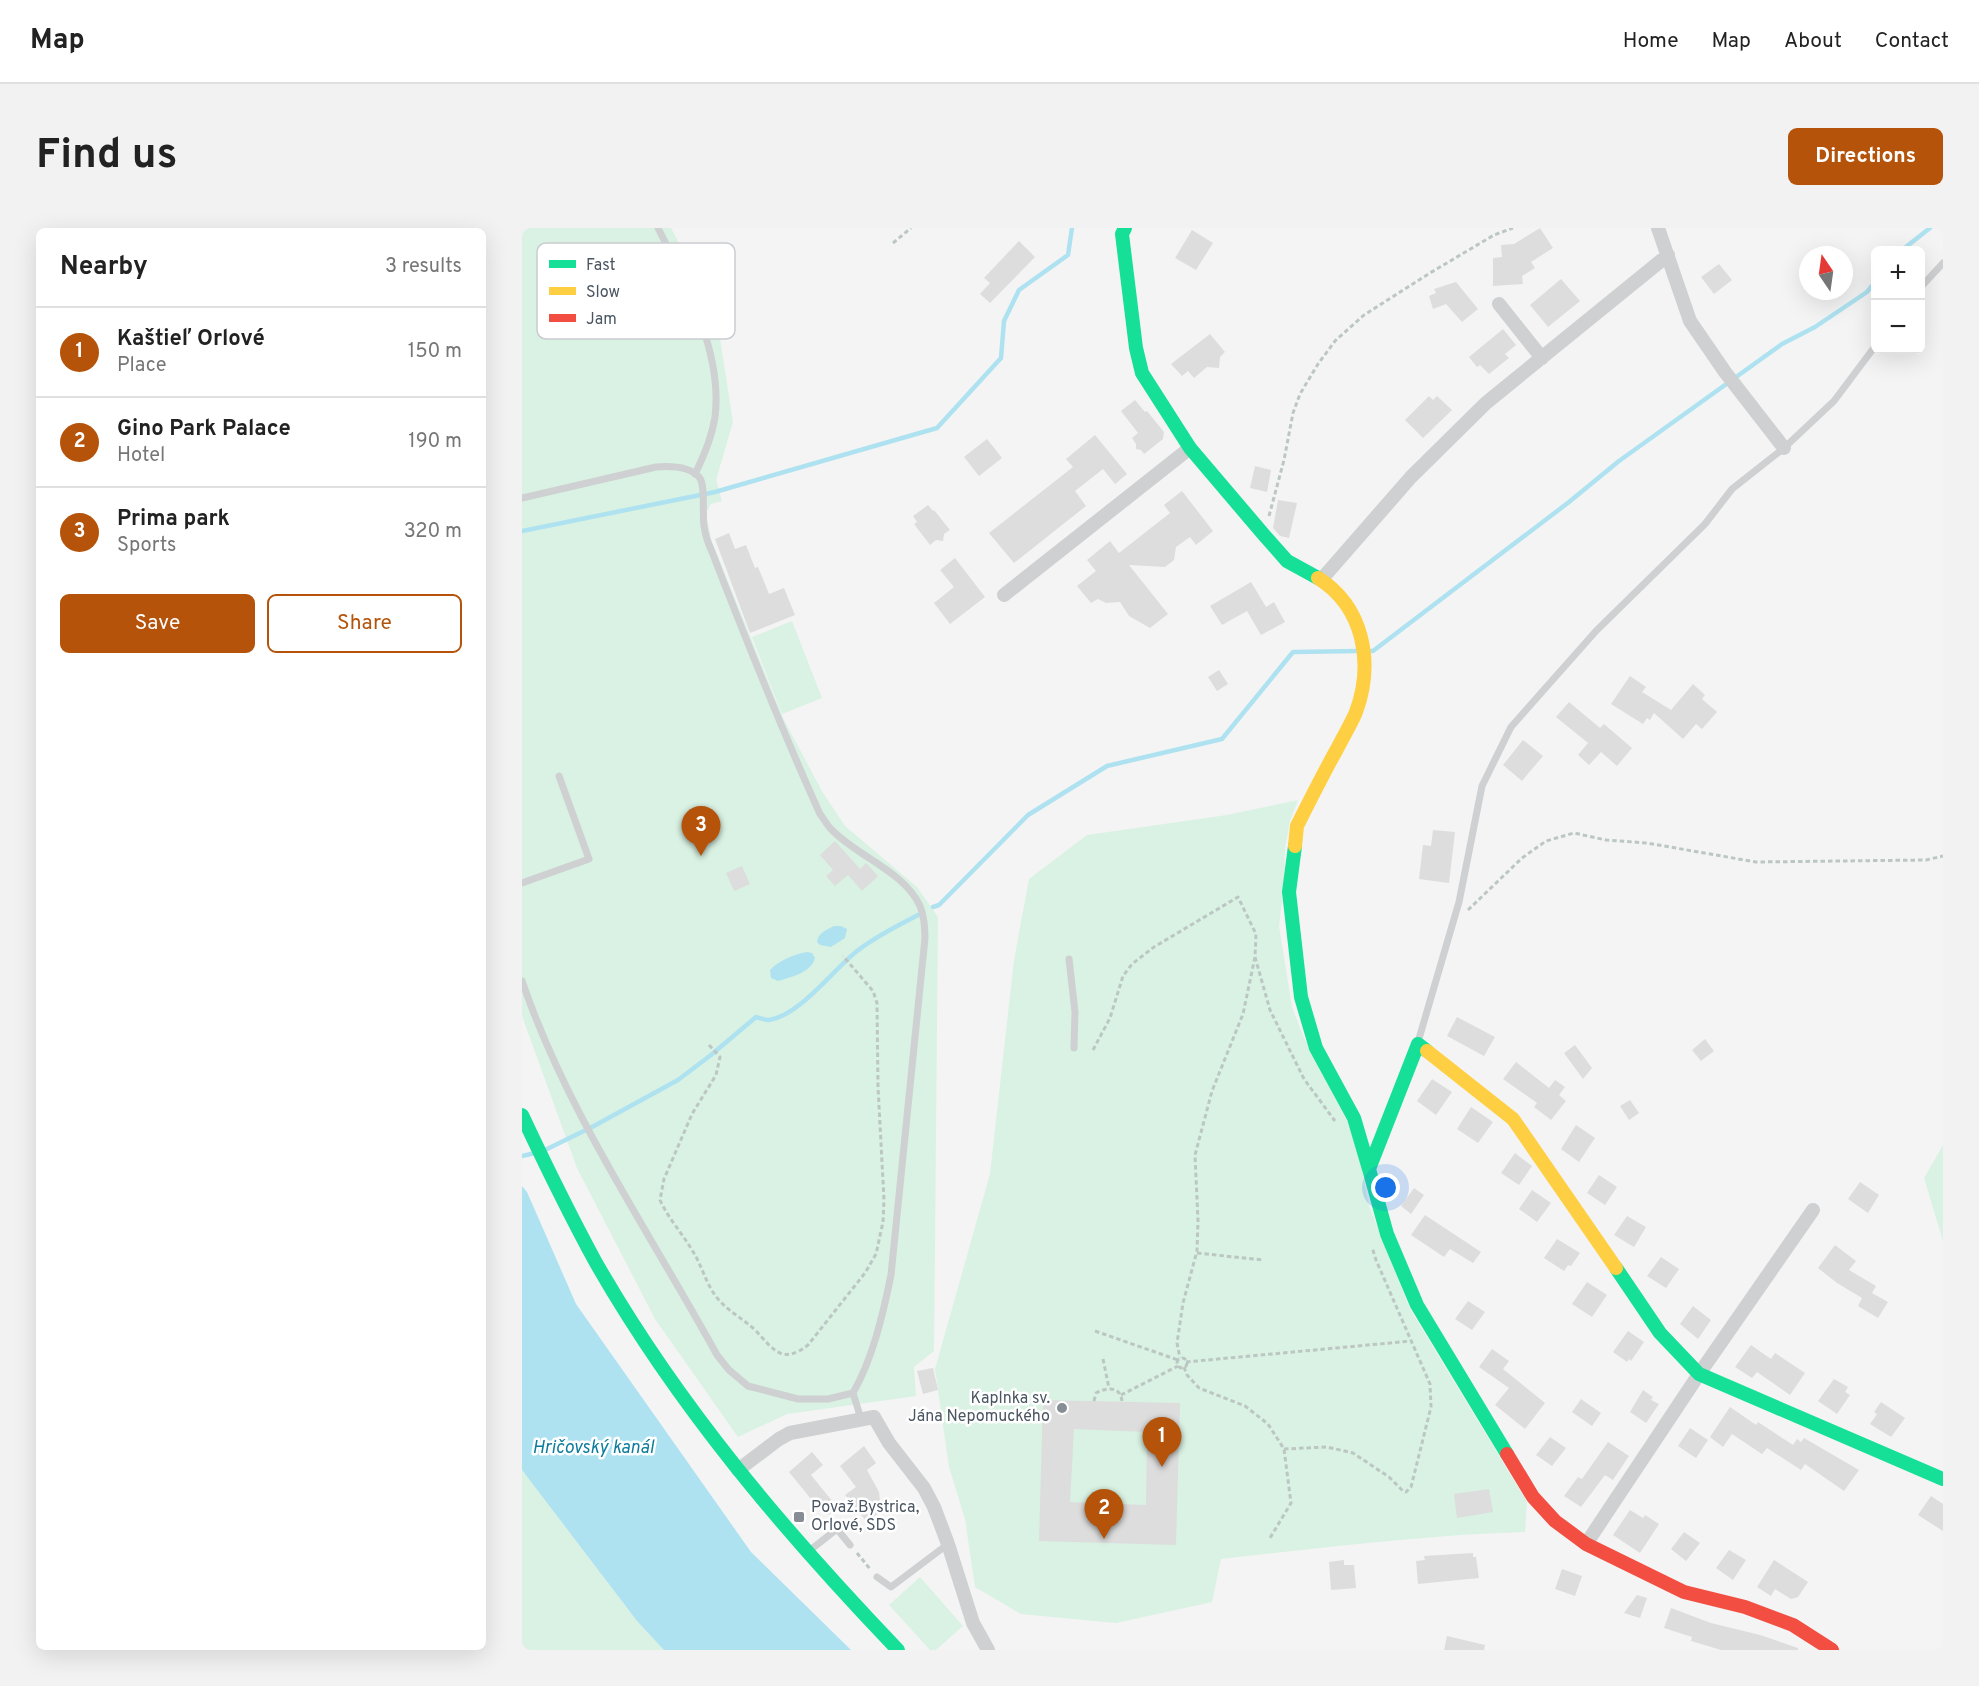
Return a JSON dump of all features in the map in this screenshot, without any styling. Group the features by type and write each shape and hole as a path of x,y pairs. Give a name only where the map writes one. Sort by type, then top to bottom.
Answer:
{"street":[{"path":"1125,228 1122,234 1136,348 1142,373 1190,448 1264,535 1287,561 1321,580 1347,606 1356,620 1364,650 1363,678 1356,711 1297,826 1290,892 1301,997 1316,1048 1354,1118 1387,1234 1417,1305 1533,1497 1556,1521 1586,1544 1684,1592 1745,1607 1793,1625 1832,1650"},
{"path":"1658,228 1690,321 1736,387 1784,448"},
{"path":"1321,580 1411,477 1486,403 1668,255"},
{"path":"1499,304 1542,358"},
{"path":"1004,595 1190,448"},
{"path":"1369,1169 1418,1044 1513,1119 1660,1333 1699,1374 1943,1479"},
{"path":"522,1115 585,1242 638,1332 738,1470 807,1553 898,1650"},
{"path":"1586,1544 1699,1374 1813,1210"},
{"path":"738,1470 778,1439 790,1433 874,1417 889,1443 924,1488 948,1544 973,1623 988,1650"}],"lane":[{"path":"658,228 665,243"},
{"path":"1925,283 1943,263"},
{"path":"696,474 705,454 715,418 715,377 704,339"},
{"path":"1418,1044 1459,902 1482,786 1511,727 1596,631 1705,524 1732,489 1784,448 1834,401 1871,350"},
{"path":"522,498 656,467 670,466 696,474 703,483 702,507 706,537 753,657 820,814 831,830 898,880 911,893 920,907 924,922 920,992 891,1275 871,1349 861,1380 853,1393 828,1399 798,1399 748,1386 729,1370 717,1355 586,1128 554,1064 522,981"},
{"path":"522,883 589,859 559,776"},
{"path":"1069,959 1075,1012 1074,1048"},
{"path":"853,1393 861,1419"},
{"path":"807,1553 837,1528 850,1545"},
{"path":"877,1577 891,1587 948,1544"}],"path":[{"path":"893,243 911,228"},
{"path":"1264,535 1284,460 1293,413 1300,394 1335,340 1364,315 1430,273 1494,235 1513,228"},
{"path":"1452,926 1522,858 1546,841 1574,834 1606,840 1647,843 1756,862 1926,860 1943,856"},
{"path":"1093,1050 1110,1018 1122,976 1132,964 1154,946 1238,897 1256,934 1255,957 1243,1014 1212,1091 1194,1155 1198,1221 1197,1253 1183,1304 1177,1343 1178,1366"},
{"path":"709,1045 720,1057 716,1075 692,1114 664,1179 660,1200 692,1248 716,1297 735,1316 756,1331 773,1351 787,1355 797,1353 808,1345 865,1273 876,1254 883,1222 877,1003 873,991 843,957"},
{"path":"1255,957 1270,1010 1304,1079 1323,1107 1339,1125"},
{"path":"1284,1449 1327,1447 1353,1453 1389,1477 1403,1491 1409,1490 1431,1407 1430,1384 1376,1260 1370,1239"},
{"path":"1197,1253 1263,1260"},
{"path":"1095,1330 1179,1359 1185,1359 1186,1362 1411,1341"},
{"path":"1103,1359 1109,1388"},
{"path":"1186,1362 1184,1367 1187,1375 1199,1388 1245,1406 1268,1424 1284,1449 1291,1503 1270,1538"},
{"path":"1120,1395 1178,1366 1184,1367"},
{"path":"1094,1401 1096,1393 1109,1388 1115,1389 1122,1401"},
{"path":"850,1545 877,1577"}],"green space":[{"path":"522,228 671,228 679,243 537,243 537,339 720,339 733,422 716,480 722,501 711,504 706,513 711,539 784,720 823,793 845,826 917,887 938,917 934,1351 914,1367 916,1396 787,1414 738,1437 655,1319 577,1168 522,1016"},
{"path":"792,621 822,698 782,714 752,637"},
{"path":"1298,800 1290,821 1285,849 1279,926 1292,1007 1304,1038 1348,1123 1359,1154 1369,1206 1410,1309 1527,1502 1525,1532 1411,1539 1221,1559 1212,1602 1116,1623 1021,1614 975,1587 965,1519 949,1467 935,1369 990,1174 1014,960 1029,879 1087,835 1227,815"},
{"path":"1943,1145 1943,1241 1924,1178"},
{"path":"522,1470 637,1621 664,1650 522,1650"},
{"path":"920,1577 963,1626 936,1650 930,1650 889,1605"}],"water":[{"path":"834,926 847,929 845,938 831,947 820,945 817,942 819,936"},
{"path":"812,953 815,958 805,971 778,981 771,978 770,970 777,964 792,956"},
{"name":"Hričovský kanál","path":"522,1186 527,1192 576,1304 751,1552 851,1650 664,1650 637,1621 522,1470"}],"building":[{"path":"1540,228 1553,248 1531,262 1535,268 1522,276 1523,284 1493,286 1493,258 1502,257 1501,245 1514,244"},
{"path":"1192,230 1213,243 1196,270 1175,258"},
{"path":"1019,241 1035,257 990,303 980,294 990,283 984,278"},
{"path":"1719,264 1732,280 1714,294 1701,277"},
{"path":"1561,279 1580,301 1548,327 1530,305"},
{"path":"1456,282 1478,309 1462,322 1446,304 1433,309 1429,296 1436,293 1434,289"},
{"path":"1503,329 1516,345 1505,354 1509,358 1489,374 1480,365 1477,367 1469,357"},
{"path":"1210,334 1225,352 1220,357 1219,368 1207,367 1194,378 1188,371 1182,376 1171,364"},
{"path":"1429,396 1433,400 1437,396 1452,410 1423,438 1405,420"},
{"path":"1135,400 1164,432 1163,439 1144,454 1141,450 1136,449 1132,438 1138,433 1121,411"},
{"path":"1095,435 1127,474 1115,484 1103,469 1075,491 1086,506 1014,563 989,533 1073,467 1066,459"},
{"path":"987,439 1002,458 979,476 964,457"},
{"path":"1255,466 1271,470 1267,492 1250,488"},
{"path":"1182,491 1213,531 1196,545 1190,537 1176,547 1174,560 1165,567 1129,565 1168,614 1150,628 1129,616 1120,602 1106,603 1098,599 1091,603 1077,586 1096,571 1087,560 1110,541 1119,553 1170,513 1164,505"},
{"path":"1278,500 1297,503 1289,538 1280,536 1273,528"},
{"path":"928,505 950,530 944,534 943,541 936,540 930,545 914,524 917,522 913,516"},
{"path":"729,533 735,549 746,545 769,594 784,588 795,615 750,633 715,539"},
{"path":"955,558 985,597 950,624 934,603 954,587 940,570"},
{"path":"1251,582 1266,607 1274,602 1285,622 1261,635 1247,611 1222,625 1210,606"},
{"path":"1219,670 1228,684 1217,691 1208,677"},
{"path":"1630,676 1646,687 1642,692 1671,710 1693,684 1705,695 1702,699 1717,712 1702,729 1696,724 1683,739 1654,713 1650,720 1647,718 1643,724 1611,704"},
{"path":"1569,702 1600,728 1604,724 1632,748 1617,766 1601,752 1589,765 1578,755 1588,743 1556,717"},
{"path":"1523,740 1543,756 1522,781 1503,765"},
{"path":"1433,830 1455,832 1449,883 1419,879 1423,845 1431,846"},
{"path":"835,841 860,869 866,863 878,876 862,891 848,875 835,886 826,876 833,870 820,855"},
{"path":"742,866 750,884 734,891 726,873"},
{"path":"1457,1017 1495,1037 1484,1056 1447,1036"},
{"path":"1705,1039 1714,1051 1701,1061 1692,1050"},
{"path":"1575,1045 1592,1068 1583,1079 1564,1053"},
{"path":"1516,1062 1549,1088 1555,1080 1565,1087 1559,1095 1566,1101 1551,1120 1534,1107 1537,1103 1503,1079"},
{"path":"1432,1079 1452,1092 1436,1115 1417,1101"},
{"path":"1630,1100 1639,1113 1629,1120 1620,1106"},
{"path":"1471,1107 1493,1122 1478,1143 1457,1129"},
{"path":"1576,1125 1595,1138 1579,1162 1561,1149"},
{"path":"1515,1153 1532,1166 1519,1185 1501,1173"},
{"path":"1599,1175 1617,1187 1605,1205 1587,1193"},
{"path":"1860,1182 1879,1195 1868,1213 1848,1199"},
{"path":"1414,1188 1424,1195 1411,1214 1401,1206"},
{"path":"1532,1190 1551,1203 1537,1222 1519,1209"},
{"path":"1425,1215 1481,1252 1473,1263 1450,1249 1444,1257 1411,1235"},
{"path":"1627,1216 1646,1227 1634,1247 1614,1235"},
{"path":"1557,1239 1580,1253 1571,1266 1568,1265 1564,1271 1544,1258"},
{"path":"1835,1245 1856,1261 1849,1270 1876,1286 1872,1293 1888,1302 1878,1318 1858,1306 1862,1298 1818,1268"},
{"path":"1661,1257 1679,1269 1666,1288 1647,1276"},
{"path":"1587,1282 1607,1295 1592,1317 1572,1304"},
{"path":"1468,1301 1485,1312 1472,1330 1455,1319"},
{"path":"1693,1306 1711,1320 1698,1339 1680,1324"},
{"path":"1628,1331 1644,1342 1631,1361 1629,1359 1627,1362 1613,1352"},
{"path":"1751,1345 1771,1359 1775,1353 1805,1373 1790,1395 1757,1372 1752,1378 1735,1367"},
{"path":"1492,1349 1509,1361 1503,1369 1545,1403 1525,1429 1495,1405 1509,1388 1479,1367"},
{"path":"933,1368 938,1390 923,1394 917,1371"},
{"path":"1834,1379 1848,1387 1845,1392 1850,1395 1837,1414 1818,1401"},
{"path":"1643,1390 1653,1397 1651,1400 1659,1404 1646,1423 1630,1412"},
{"path":"1581,1399 1601,1413 1592,1426 1572,1412"},
{"path":"1043,1400 1180,1403 1176,1545 1039,1541","holes":["1074,1429 1147,1432 1146,1505 1070,1502"]},
{"path":"1881,1402 1905,1418 1891,1437 1870,1424"},
{"path":"1730,1407 1756,1425 1758,1422 1793,1445 1797,1439 1801,1442 1804,1438 1859,1470 1844,1491 1805,1464 1801,1470 1767,1448 1762,1454 1732,1434 1723,1447 1710,1437"},
{"path":"1690,1428 1708,1440 1696,1458 1678,1446"},
{"path":"1550,1437 1566,1448 1552,1466 1536,1455"},
{"path":"1608,1442 1629,1456 1613,1480 1605,1475 1581,1507 1564,1496 1578,1477 1582,1479"},
{"path":"864,1446 876,1463 867,1470 879,1492 881,1511 867,1522 845,1495 856,1487 840,1466"},
{"path":"812,1452 823,1465 811,1475 837,1507 828,1515 817,1503 815,1504 789,1472"},
{"path":"1489,1489 1493,1512 1457,1518 1454,1494"},
{"path":"1931,1496 1943,1504 1943,1531 1918,1515"},
{"path":"1630,1510 1643,1518 1645,1515 1659,1524 1640,1553 1613,1535"},
{"path":"1684,1532 1700,1543 1686,1561 1671,1549"},
{"path":"1729,1550 1746,1560 1733,1580 1716,1568"},
{"path":"1473,1553 1473,1557 1476,1557 1479,1578 1418,1584 1416,1561 1425,1560 1424,1556"},
{"path":"1344,1560 1344,1565 1354,1565 1356,1588 1331,1590 1329,1562"},
{"path":"1774,1560 1808,1582 1798,1597 1791,1599 1775,1589 1771,1596 1757,1587"},
{"path":"1562,1569 1582,1576 1575,1596 1555,1589"},
{"path":"1637,1595 1647,1598 1640,1618 1624,1613"},
{"path":"1671,1608 1711,1623 1760,1635 1798,1648 1798,1650 1721,1650 1691,1641 1692,1637 1664,1628"},
{"path":"1447,1636 1485,1645 1484,1650 1444,1650"}],"waterway":[{"path":"522,531 715,492 937,428 1001,358 1004,321 1019,290 1068,255 1072,228"},
{"path":"1907,246 1930,228"},
{"path":"1368,651 1373,651 1569,502 1619,461 1782,344 1815,327 1871,287"},
{"path":"933,907 939,905 1028,815 1107,766 1222,739 1293,652 1359,651"},
{"path":"543,1151 678,1080 756,1017 769,1020 792,1010 816,991 857,951 918,915"},
{"path":"522,1156 535,1153"}],"traffic: fast":[{"path":"1125,228 1122,234 1136,348 1142,373 1190,448 1264,535 1287,561 1318,578"},
{"path":"1295,846 1289,892 1301,997 1316,1048 1354,1118 1369,1169"},
{"path":"1427,1051 1418,1044 1369,1169 1387,1234 1417,1305 1507,1454"},
{"path":"522,1115 595,1261 661,1366 697,1416 774,1513 898,1650"},
{"path":"1616,1268 1660,1333 1699,1374 1943,1479"}],"traffic: slow":[{"path":"1295,846 1297,826 1356,712 1364,674 1364,656 1355,620 1346,604 1334,590 1318,578"},
{"path":"1427,1051 1513,1119 1616,1268"}],"traffic: jam":[{"path":"1507,1454 1533,1497 1555,1521 1586,1544 1684,1592 1745,1607 1793,1625 1832,1650"}],"place":[{"name":"Prima park","path":"701,856"},
{"name":"Kaplnka sv. Jána Nepomuckého","path":"1062,1408"},
{"name":"Kaštieľ Orlové","path":"1162,1467"},
{"name":"Považ.Bystrica, Orlové, SDS","path":"799,1517"},
{"name":"Gino Park Palace","path":"1104,1539"}]}
